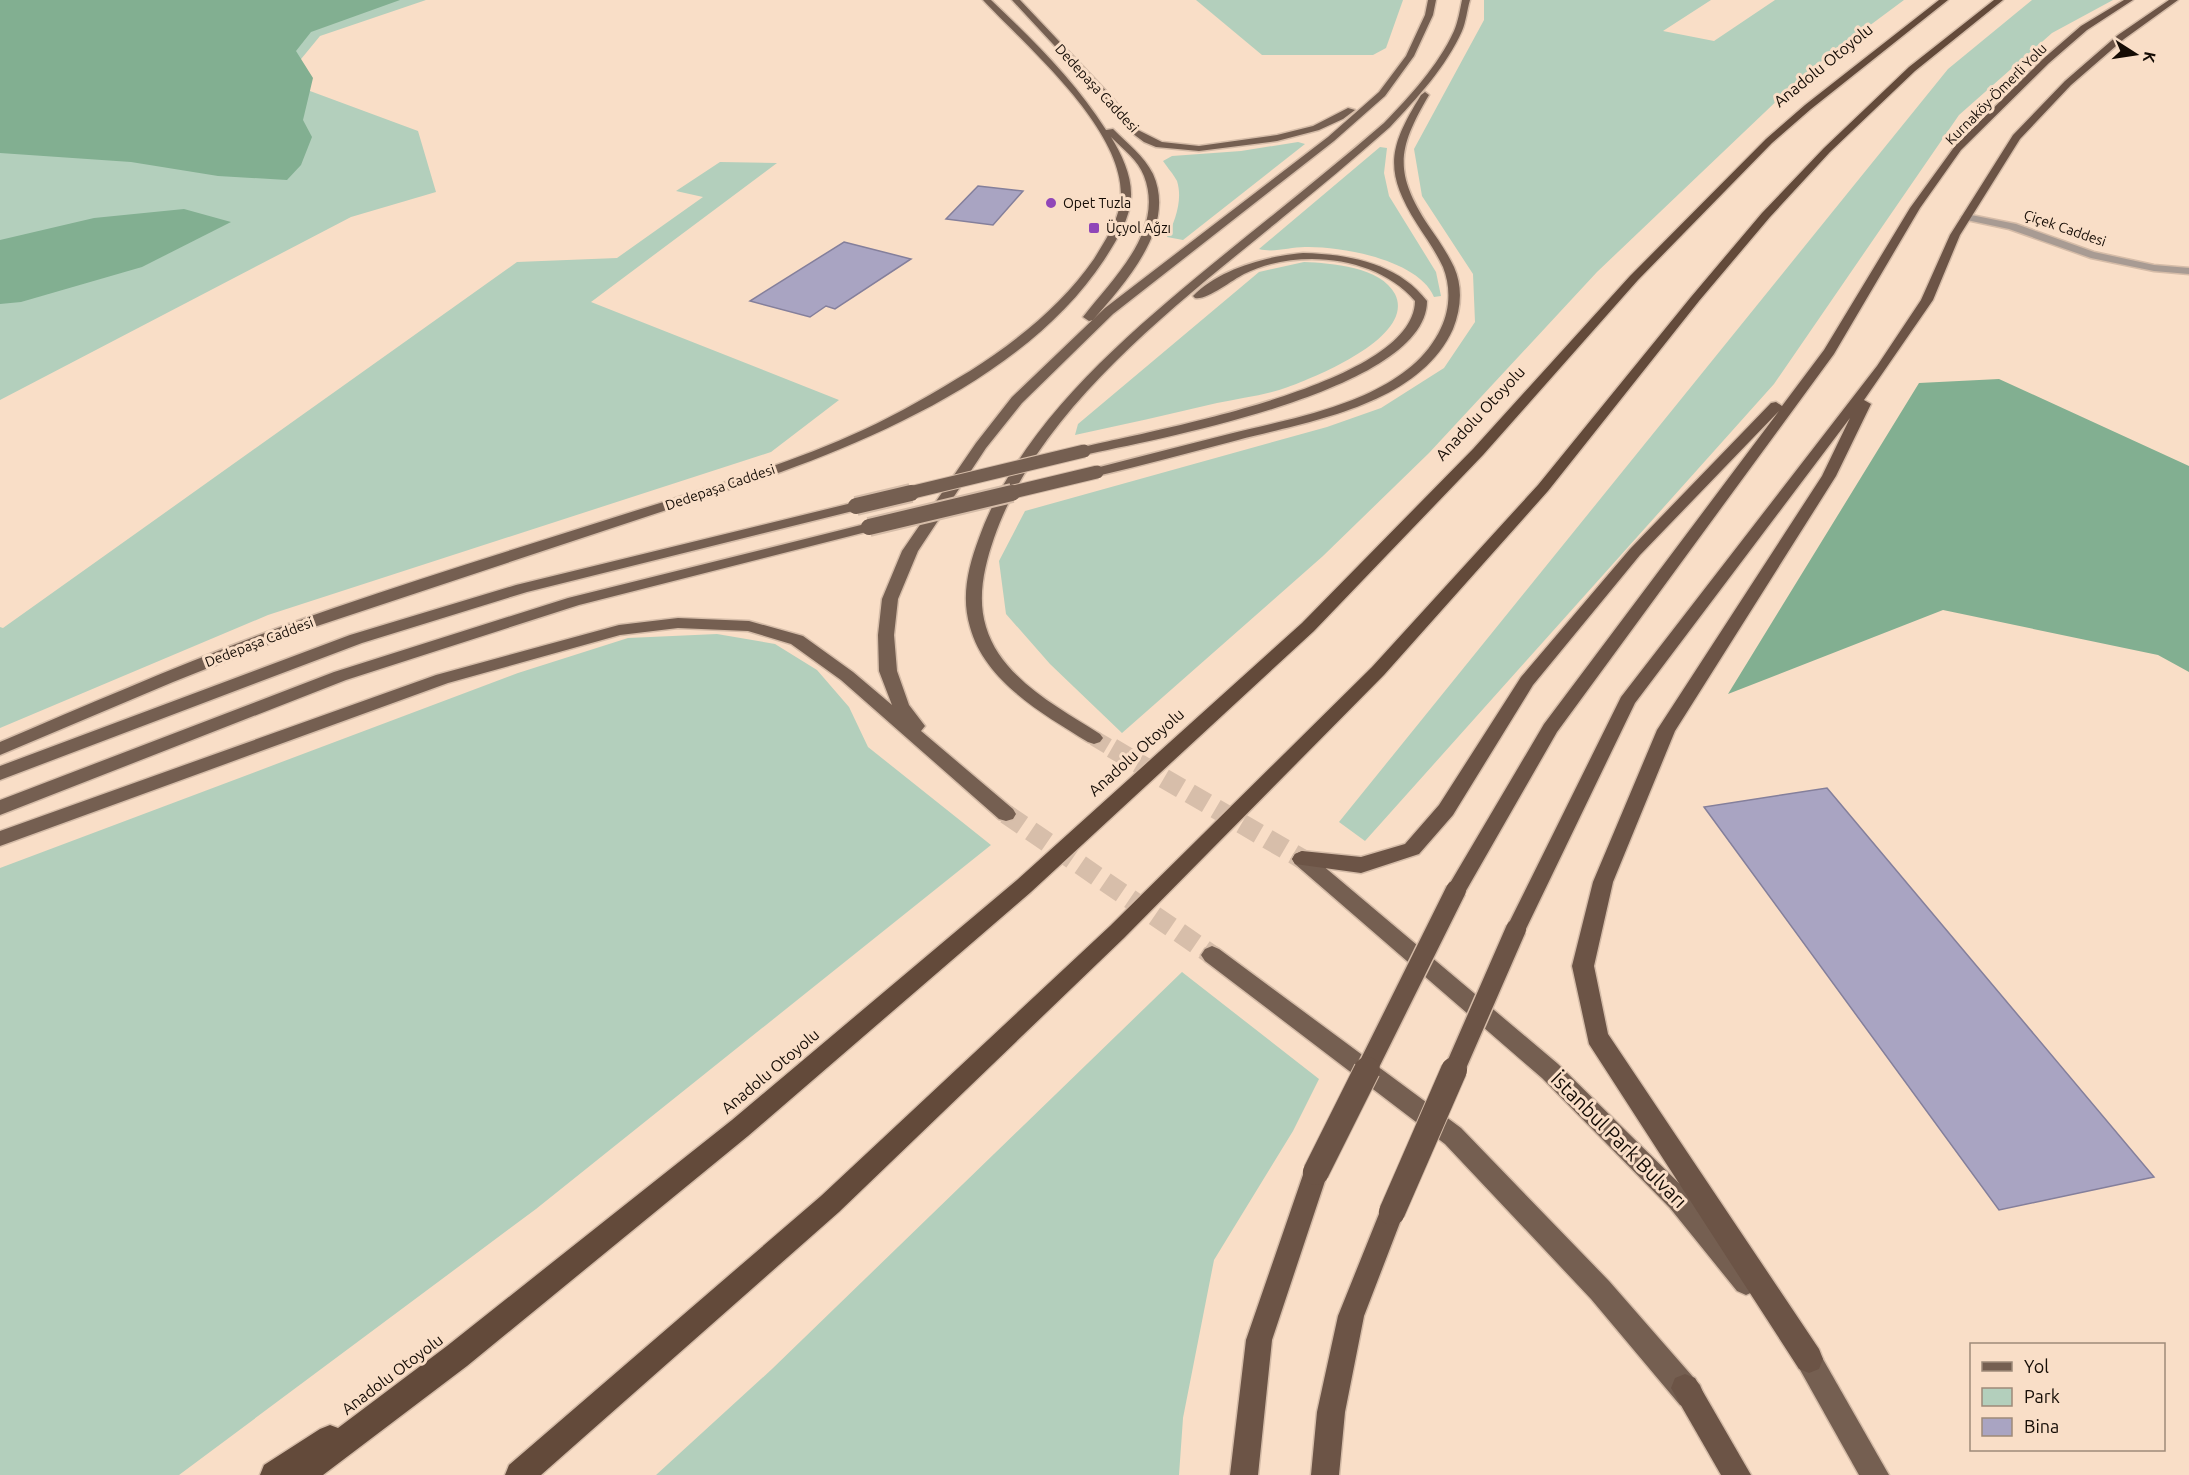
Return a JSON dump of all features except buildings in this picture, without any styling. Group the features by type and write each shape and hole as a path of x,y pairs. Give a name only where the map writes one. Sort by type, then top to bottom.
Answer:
{"highway":[{"name":"Anadolu Otoyolu","path":"300,1475 457,1356 740,1128 1024,886 1308,627 1478,452 1634,278 1738,171 1808,107 1944,0"},
{"path":"519,1475 830,1204 1117,932 1386,662 1543,488 1695,299 1766,215 1827,150 1912,69 1999,0"},
{"name":"Kurnaköy-Ömerli Yolu","path":"1830,351 1915,208 1958,148 2084,28 2129,0"},
{"path":"1325,1475 1331,1412 1351,1316 1392,1212 1516,929 1627,701 1882,368 1927,300 1955,235 2016,137 2068,82 2121,37 2174,0"},
{"path":"1302,859 1361,865 1412,849 1446,810 1527,681 1635,552 1830,351"},
{"path":"1244,1475 1260,1340 1316,1172 1456,890 1550,728 1830,351"},
{"path":"1809,1359 1597,1037 1583,966 1603,882 1666,730 1829,476 1882,368"},
{"path":"274,1475 457,1356"}],"main road":[{"name":"Dedepaşa Caddesi","path":"0,749 234,650 336,613 756,476 856,438 921,406 992,363 1038,329 1082,283 1115,231 1126,198 1125,174 1109,138 1050,62 987,0"},
{"name":"Dedepaşa Caddesi","path":"1016,0 1109,99 1133,130 1147,140 1162,145 1182,148 1211,147 1259,141 1310,130 1344,115 1393,79"},
{"path":"1421,35 1423,0"},
{"path":"1017,400 1109,311 1331,139 1382,94 1410,56 1421,35 1432,0"},
{"path":"0,808 340,676 574,601 1308,418 1363,400 1402,379 1430,356 1448,331 1455,303 1453,280 1446,261 1414,210 1401,182 1398,157 1410,121 1452,45 1463,13 1464,0"},
{"path":"1094,738 1039,704 997,663 978,628 972,597 979,557 993,520 1015,479 1050,429 1104,367 1213,271 1387,125 1412,99 1452,45"},
{"path":"945,763 901,707 888,671 886,635 890,599 910,551 981,446 1128,269 1144,242 1152,217 1155,195 1149,176 1137,158 1081,102"},
{"path":"0,773 378,632 522,588 1291,400 1340,381 1382,359 1408,337 1420,318 1421,301 1399,280 1384,272 1359,264 1325,258 1299,257 1269,261 1242,270 1217,284 1104,367"},
{"path":"0,839 442,679 619,630 678,623 749,626 797,640 848,676 1006,814"},
{"name":"İstanbul Park Bulvarı","path":"1302,859 1550,1071 1679,1200 1809,1359 1875,1475"},
{"path":"1212,955 1453,1136 1600,1290 1685,1388 1739,1475"}],"street":[{"name":"Çiçek Caddesi","path":"1966,217 2012,226 2091,255 2154,268 2189,271"}],"green space":[{"path":"0,0 426,0 320,36 283,81 418,131 436,192 351,217 0,400"},
{"path":"0,0 400,0 311,32 296,51 313,78 303,120 312,137 301,165 287,180 218,176 131,162 0,153"},
{"path":"1196,0 1403,0 1386,48 1373,55 1262,55"},
{"path":"1484,0 1711,0 1663,31 1714,41 1775,0 1904,0 1807,72 1597,272 1429,453 1323,556 1122,733 1050,664 1006,614 999,561 1025,511 1327,427 1381,408 1444,368 1475,322 1473,274 1422,196 1414,149 1484,20"},
{"path":"2032,0 2113,0 2052,33 1959,115 1774,384 1365,841 1339,822 1948,69"},
{"path":"1298,142 1305,144 1183,240 1167,237 1179,203 1179,188 1177,181 1163,161 1172,156 1241,151"},
{"path":"1380,147 1387,148 1384,173 1389,196 1436,272 1441,296 1434,297 1426,284 1413,273 1358,253 1320,247 1259,249"},
{"path":"720,162 777,163 591,302 839,400 771,452 268,615 0,728 0,627 3,628 517,262 617,258 703,197 676,191"},
{"path":"184,209 231,222 142,267 21,302 0,304 0,240 94,218"},
{"path":"1304,262 1341,265 1379,278 1395,294 1398,310 1391,325 1361,352 1341,364 1288,387 1075,435 1078,424 1259,272"},
{"path":"1999,379 2189,466 2189,672 2158,655 1943,610 1728,694 1919,383"},
{"path":"717,634 775,644 817,670 849,707 868,747 991,845 536,1209 179,1475 0,1475 0,868 518,673 628,638"},
{"path":"1182,972 1319,1079 1293,1131 1214,1260 1183,1418 1179,1475 656,1475 772,1369"}],"tunnel":[{"path":"1094,738 1114,750"},
{"path":"1112,748 1302,859"},
{"path":"1006,814 1212,955"}],"place":[{"name":"Opet Tuzla","path":"1051,203"},
{"name":"Üçyol Ağzı","path":"1094,228"}]}
